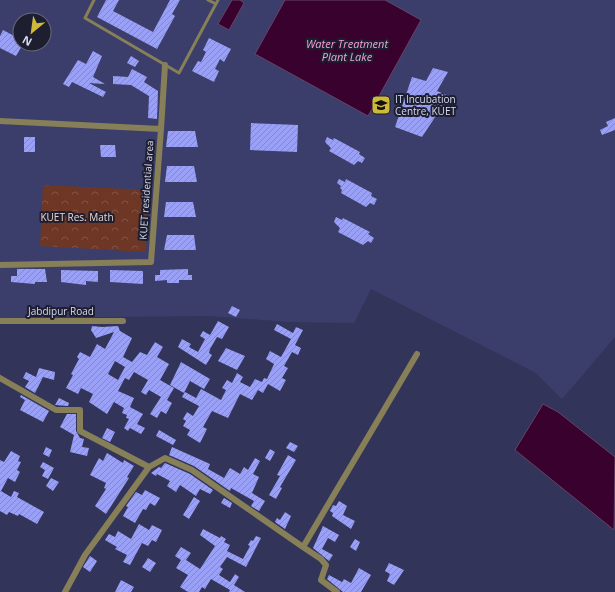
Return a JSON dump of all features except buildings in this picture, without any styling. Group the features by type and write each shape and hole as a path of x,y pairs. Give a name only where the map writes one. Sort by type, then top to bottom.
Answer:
{"street":[{"path":"161,129 165,65"},
{"name":"KUET residential area","path":"0,121 161,129 151,262 0,265"},
{"name":"Jabdipur Road","path":"0,322 123,321"},
{"path":"303,547 417,354"},
{"path":"0,378 56,410 80,410 80,430 149,467"},
{"path":"65,592 85,555 149,467 164,458 192,470 321,559 326,565 321,580 337,592"}],"lane":[{"path":"94,0 85,18 179,73 218,0"},
{"path":"208,0 216,4"}],"shaded area":[{"path":"0,0 615,0 615,337 562,399 536,373 371,289 354,323 289,322 210,316 0,318"}],"green space":[{"name":"KUET Res. Math","path":"43,185 149,190 146,252 40,246"}],"water":[{"path":"232,0 240,0 244,3 229,30 218,24"},
{"name":"Water Treatment Plant Lake","path":"285,0 385,0 421,20 368,116 255,54"},
{"path":"543,404 558,412 615,457 614,530 515,450"}],"place":[{"name":"IT Incubation Centre, KUET","path":"381,105"}]}
